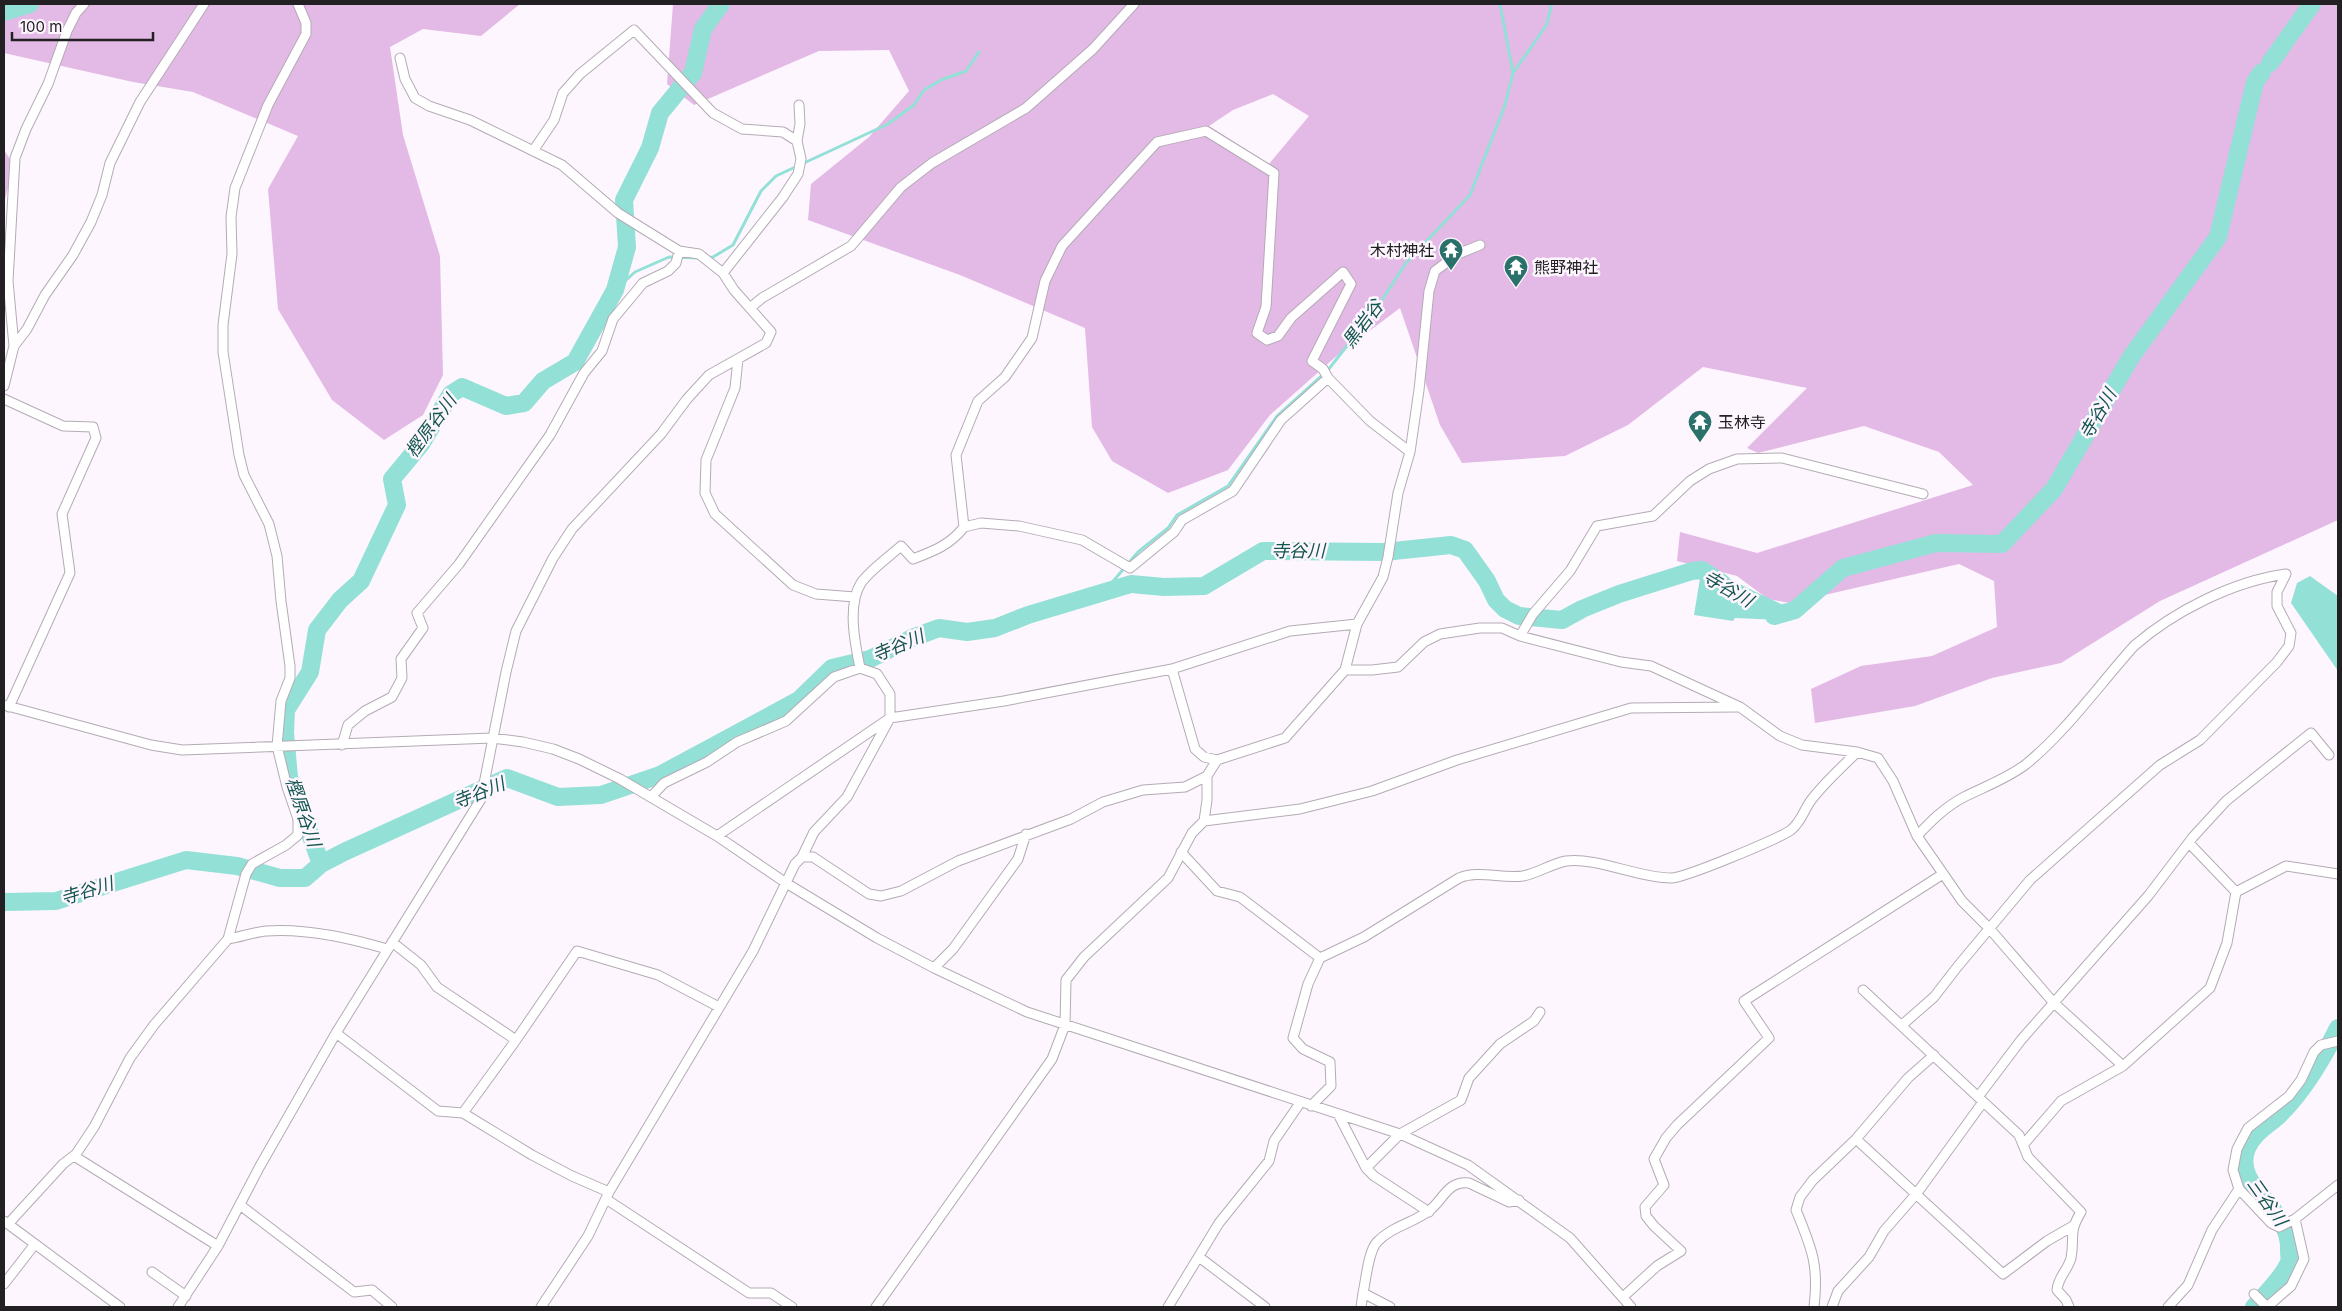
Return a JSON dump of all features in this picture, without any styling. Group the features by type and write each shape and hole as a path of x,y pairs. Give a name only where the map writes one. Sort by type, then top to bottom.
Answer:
{"street":[{"path":"4,386 14,346 8,282 15,158 26,129 48,84 67,31 76,13 84,4"},
{"path":"14,346 27,329 45,295 73,255 91,222 102,195 110,163 140,102 204,4"},
{"path":"120,1307 6,1222 63,1164 74,1156 94,1127 130,1058 154,1025 228,939 246,874 252,864 286,845 298,835 298,819 287,787 278,746 281,701 290,678 290,666 277,556 269,524 244,475 239,455 224,352 223,325 232,254 231,216 236,188 268,104 306,34 306,24 298,4"},
{"path":"750,308 762,298 851,246 901,187 932,162 1026,108 1093,49 1134,4"},
{"path":"533,151 554,120 563,93 580,74 634,30 713,112 742,129 783,132 797,141"},
{"path":"178,1307 218,1246 336,1033 481,799 492,738 516,631 553,558 572,529 661,434 687,399 709,375 766,343 771,332 723,273 699,254 679,251 628,220 562,165 470,120 429,106 415,98 405,79 400,58"},
{"path":"723,273 783,197 798,174 800,162 797,141 800,124 799,105"},
{"path":"964,527 956,455 978,401 1005,377 1032,338 1045,282 1062,246 1157,142 1206,131 1274,173 1266,307 1257,333 1267,340 1278,336 1292,318 1343,272 1351,284 1312,361 1323,369 1328,378 1370,421 1410,452"},
{"path":"1172,669 1195,749 1204,757 1218,760 1284,738 1344,670 1357,624 1383,577 1389,553 1398,493 1410,452 1419,390 1429,291 1435,271 1458,254 1480,245"},
{"path":"342,745 348,725 365,711 392,697 402,678 401,659 423,628 417,613 459,564 550,434 584,372 602,351 613,318 643,283 668,271 676,263 679,251"},
{"path":"738,359 736,388 706,460 705,492 715,514 793,585 816,594 855,597"},
{"path":"860,668 853,635 855,597 862,582 901,546 913,559 940,549 955,539 964,527 981,523 1019,526 1082,540 1130,568 1174,532 1182,520 1232,491 1281,420 1328,378"},
{"path":"4,399 63,426 93,427 96,438 62,514 70,573 7,706 151,745 182,750 492,738 524,742 553,749 579,759 641,790 717,836 786,883 877,938 934,968 1027,1012 1300,1103 1400,1134 1468,1165 1570,1238 1631,1307"},
{"path":"1520,636 1530,618 1570,571 1597,526 1653,516 1690,481 1709,469 1737,459 1782,458 1923,494"},
{"path":"1902,1024 1934,997 2030,880 2160,764 2200,740 2277,662 2289,646 2291,633 2278,606 2277,592 2286,574 2256,580 2201,602 2145,637 2110,673 2051,741 2024,765 2004,778 1963,798 1937,814 1916,836"},
{"path":"717,836 890,718 1004,700 1172,669 1290,631 1357,624"},
{"path":"1344,670 1372,670 1398,667 1424,642 1440,634 1480,628 1502,628 1520,636 1621,662 1651,666 1740,707 1780,736 1802,746 1857,752 1878,758 1893,781 1916,836 1962,901 1989,928 2053,1002 2123,1066"},
{"path":"541,1307 588,1236 608,1196 752,952 794,864 802,857 814,832 847,797 890,718 890,694 877,674 860,668 834,677 786,721 737,742 707,762 664,783 651,796"},
{"path":"1204,821 1300,809 1372,791 1457,760 1631,708 1740,707"},
{"path":"1832,1307 1838,1290 1870,1257 1884,1230 1917,1193 2021,1040 2148,896 2189,843 2226,801 2311,733 2329,755"},
{"path":"1311,1106 1331,1086 1330,1062 1303,1049 1293,1038 1308,984 1320,958 1364,937 1459,878 1471,874 1504,877 1524,876 1566,861 1588,862 1647,875 1673,878 1727,859 1791,830 1804,816 1811,800 1857,752"},
{"path":"802,857 813,857 869,894 881,896 901,891 958,861 1026,834 1071,819 1103,802 1143,790 1185,787 1207,776 1218,760"},
{"path":"876,1307 1052,1059 1065,1025 1066,980 1084,957 1168,878 1192,833 1204,821 1208,800 1207,776"},
{"path":"934,968 953,950 1018,859 1026,834"},
{"path":"2189,843 2236,892"},
{"path":"1181,852 1217,890 1240,897 1320,958"},
{"path":"2236,892 2286,866 2338,874"},
{"path":"1623,1297 1656,1266 1682,1251 1646,1216 1645,1207 1664,1185 1654,1160 1666,1138 1769,1038 1744,1001 1943,874"},
{"path":"2023,1145 2061,1101 2123,1066 2210,988 2227,943 2236,892"},
{"path":"228,939 266,931 347,937 389,945 421,965 437,987 516,1040"},
{"path":"463,1113 577,951 658,975 719,1007"},
{"path":"1863,990 2019,1134 2028,1157 2081,1212 2073,1226 2071,1260 2058,1281 2057,1290 2066,1300 2069,1307"},
{"path":"1366,1168 1400,1134 1461,1100 1469,1078 1500,1044 1534,1021 1540,1012"},
{"path":"336,1033 438,1110 463,1113 532,1155 608,1196 749,1293 771,1293 792,1307"},
{"path":"2338,1041 2321,1045 2314,1052 2301,1080 2289,1096 2248,1128 2237,1149 2233,1170 2239,1189 2271,1223 2279,1227 2292,1220 2338,1185"},
{"path":"1814,1307 1817,1285 1813,1252 1796,1210 1800,1197 1813,1180 1856,1139 1908,1078 1934,1056"},
{"path":"1168,1307 1219,1223 1269,1161 1274,1141 1300,1103"},
{"path":"1338,1114 1366,1168 1374,1176 1428,1212"},
{"path":"1856,1139 2003,1274 2047,1241 2073,1226"},
{"path":"74,1156 218,1246"},
{"path":"1361,1307 1368,1265 1376,1242 1395,1228 1428,1212 1444,1193 1462,1182 1469,1183 1509,1202 1519,1200"},
{"path":"2168,1307 2188,1285 2212,1230 2239,1189"},
{"path":"240,1204 354,1292 372,1290 392,1307"},
{"path":"2254,1294 2267,1307 2291,1286 2304,1259 2292,1220"},
{"path":"4,1284 35,1244"},
{"path":"1198,1257 1266,1307"},
{"path":"152,1272 186,1296"},
{"path":"1364,1293 1390,1307"}],"shaded area":[{"path":"4,4 520,4 481,36 423,29 390,47 403,135 440,256 443,375 423,415 384,440 332,400 278,309 268,189 298,136 193,92 133,82 4,53"},
{"path":"673,4 2338,4 2338,520 2160,601 2061,663 1992,678 1915,706 1815,723 1811,689 1861,666 1932,656 1997,627 1994,581 1959,564 1790,603 1768,599 1737,576 1677,561 1680,532 1757,553 1973,485 1939,452 1864,426 1758,453 1747,448 1807,388 1703,367 1628,425 1565,456 1462,463 1440,425 1400,308 1340,353 1270,415 1228,470 1168,493 1112,461 1092,427 1085,328 960,275 808,220 811,184 869,137 909,91 889,50 819,51 694,105 667,84","holes":["1273,94 1309,116 1269,164 1209,126 1233,110"]},
{"path":"4,150 14,165 4,203"}],"water":[{"path":"1702,566 1795,610 1783,620 1735,618 1733,621 1694,615"},
{"path":"2310,576 2338,596 2338,671 2291,603 2297,583"}],"waterway":[{"path":"4,12 30,4"},
{"name":"樫原谷川","path":"321,864 289,777 285,733 286,710 310,672 317,630 340,600 361,581 397,505 392,479 421,444 451,394 462,387 506,406 524,403 543,381 575,362 615,290 627,247 624,200 650,148 660,113 693,73 703,29 721,4"},
{"path":"1500,4 1513,73"},
{"name":"黒岩谷","path":"1103,593 1138,552 1168,528 1177,515 1228,486 1277,416 1328,370 1376,309 1406,263 1470,195 1505,105 1513,73 1546,26 1552,4"},
{"name":"寺谷川","path":"2270,63 2312,4"},
{"path":"707,258 713,257 733,245 761,191 776,176 888,124 914,105 924,90 941,80 966,71 979,52"},
{"name":"寺谷川","path":"1774,616 1795,610 1843,568 1936,543 2002,544 2054,489 2131,357 2218,237 2255,82 2262,72"},
{"path":"615,290 635,272 669,257 701,258"},
{"name":"寺谷川","path":"4,902 56,901 186,860 237,866 280,878 305,878 321,864 344,852 507,778 558,797 601,795 660,775 799,700 832,668 870,659 912,638 939,628 967,632 995,628 1028,615 1131,584 1164,587 1204,586 1263,551 1384,552 1451,545 1465,550 1487,581 1496,600 1505,609 1519,616 1562,620 1582,609 1619,594 1692,571 1702,570 1722,583"},
{"name":"三谷川","path":"2254,1307 2283,1273 2289,1262 2289,1256 2287,1235 2281,1221 2247,1175 2244,1162 2247,1148 2254,1136 2279,1115 2300,1091 2321,1060 2338,1028"}],"place":[{"name":"木村神社","path":"1451,271"},
{"name":"熊野神社","path":"1516,288"},
{"name":"玉林寺","path":"1700,443"}]}
